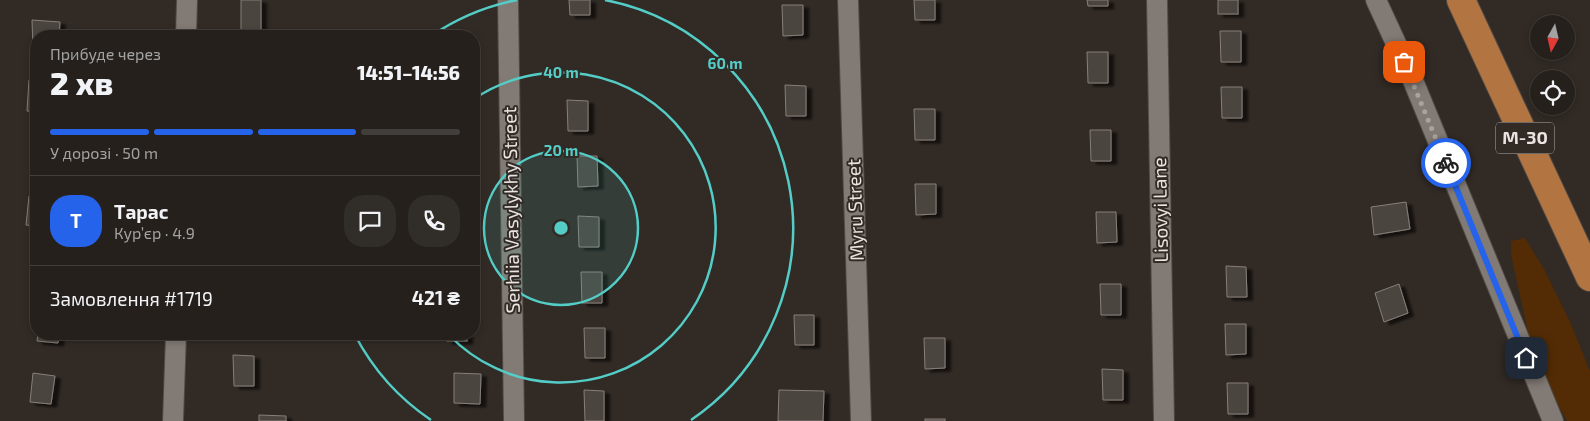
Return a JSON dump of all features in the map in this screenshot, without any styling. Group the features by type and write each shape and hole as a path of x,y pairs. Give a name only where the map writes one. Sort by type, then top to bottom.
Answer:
{"highway":[{"name":"М-30","path":"1461,0 1590,277"}],"street":[{"path":"186,30 187,0"},
{"name":"Serhiia Vasylykhy Street","path":"508,0 514,421"},
{"name":"Myru Street","path":"848,0 861,421"},
{"name":"Lisovyi Lane","path":"1157,0 1164,421"},
{"path":"1376,0 1412,78 1553,421"},
{"path":"173,421 176,340"}],"shaded area":[{"path":"1525,238 1544,269 1571,324 1590,371 1590,421 1567,421 1543,377 1529,336 1511,255 1511,241"}],"building":[{"path":"241,0 261,0 261,30 241,30"},
{"path":"569,0 590,0 590,15 570,15"},
{"path":"914,0 935,0 935,20 915,20"},
{"path":"1087,0 1108,0 1108,6 1088,6"},
{"path":"1218,0 1238,0 1238,14 1218,14"},
{"path":"782,5 803,5 803,35 783,36"},
{"path":"32,20 60,22 59,30 32,30"},
{"path":"1220,31 1241,31 1241,62 1221,62"},
{"path":"1087,52 1108,52 1108,83 1088,83"},
{"path":"29,80 30,80 30,111 27,111"},
{"path":"785,85 806,86 806,116 786,116"},
{"path":"1221,87 1242,87 1242,118 1222,118"},
{"path":"567,100 588,101 588,131 568,131"},
{"path":"914,109 935,109 935,140 915,140"},
{"path":"1090,130 1111,130 1111,161 1091,161"},
{"path":"577,156 597,156 598,186 578,187"},
{"path":"915,184 936,184 936,214 916,215"},
{"path":"29,196 30,225 26,225"},
{"path":"1406,202 1410,229 1374,235 1371,207"},
{"path":"1096,212 1116,212 1117,242 1097,243"},
{"path":"578,216 599,217 599,247 579,247"},
{"path":"1226,266 1246,267 1247,297 1227,297"},
{"path":"581,272 602,272 602,303 582,303"},
{"path":"1100,284 1121,284 1121,315 1101,315"},
{"path":"1399,284 1408,313 1384,322 1375,293"},
{"path":"794,315 814,315 814,345 795,345"},
{"path":"1225,324 1246,324 1246,354 1226,355"},
{"path":"584,328 605,328 605,358 585,358"},
{"path":"924,338 945,338 945,368 925,369"},
{"path":"37,340 58,340 58,343"},
{"path":"447,340 467,340 467,341"},
{"path":"233,355 254,356 254,386 234,386"},
{"path":"1102,369 1123,370 1123,400 1103,400"},
{"path":"33,373 55,376 51,404 30,402"},
{"path":"454,373 481,374 480,404 454,403"},
{"path":"1227,383 1248,383 1248,414 1228,414"},
{"path":"584,390 604,391 604,421 585,421"},
{"path":"779,390 824,391 823,421 778,421"},
{"path":"259,415 286,416 286,421 259,421"},
{"path":"925,419 945,419 945,421 925,421"}],"way so far":[{"path":"1404,62 1446,163"}],"route":[{"path":"1446,163 1526,358"}]}
